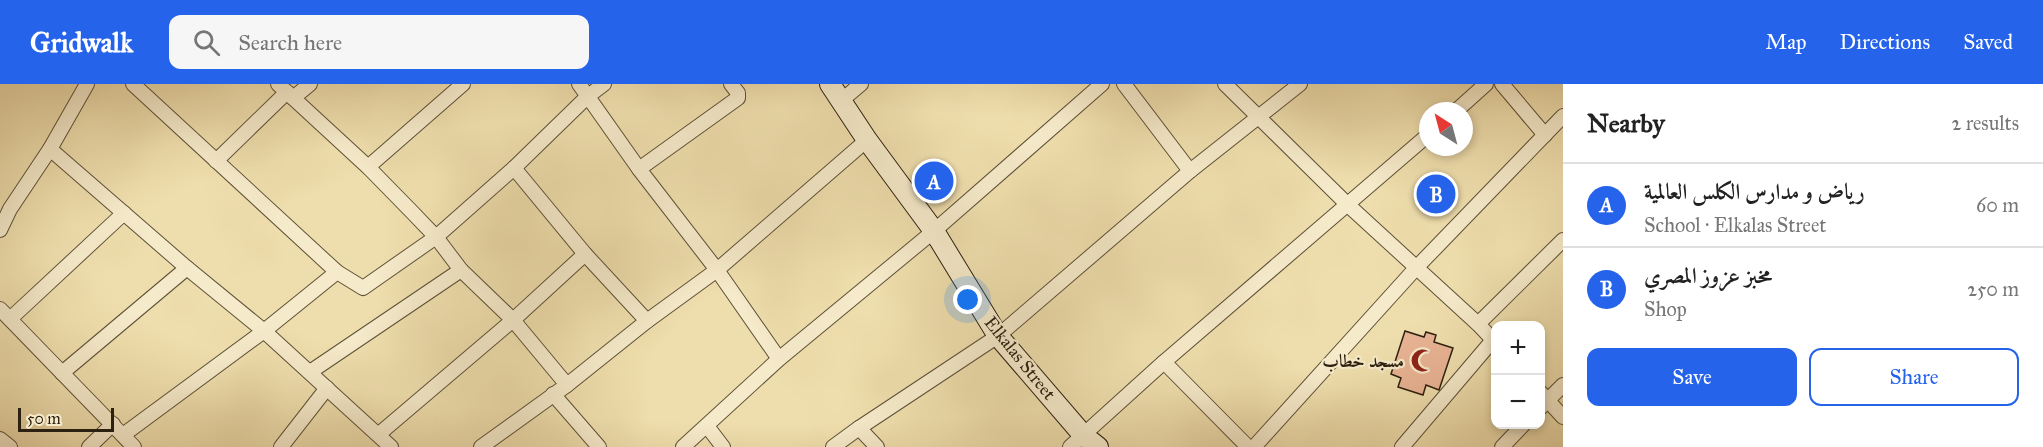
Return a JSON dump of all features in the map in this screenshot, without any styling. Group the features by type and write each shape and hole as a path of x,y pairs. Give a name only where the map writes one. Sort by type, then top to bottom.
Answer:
{"street":[{"path":"0,230 5,205 50,149 87,84"},
{"path":"133,84 337,272 363,288 436,237 514,168 587,97 604,84"},
{"path":"216,161 286,91 310,84"},
{"path":"368,167 463,84"},
{"path":"579,84 639,169 717,270 779,359"},
{"path":"639,169 738,98 738,93 731,84"},
{"name":"Elkalas Street","path":"830,84 867,140 934,231 998,336 1084,443"},
{"path":"841,101 861,84"},
{"path":"683,447 779,359 934,231 1102,84"},
{"path":"1124,84 1190,171"},
{"path":"1225,84 1348,205 1478,324 1491,339"},
{"path":"833,447 998,336 1190,171 1300,84"},
{"path":"1466,102 1486,84"},
{"path":"1502,84 1545,135"},
{"path":"286,91 368,167 436,237 461,270 513,320 567,385"},
{"path":"1254,447 1416,268 1563,116"},
{"path":"481,447 567,385 647,321 717,270 867,140"},
{"path":"1084,443 1164,362 1419,143"},
{"path":"50,149 187,268 264,331 391,447"},
{"path":"514,168 585,254 647,321"},
{"path":"10,320 124,213"},
{"path":"1478,324 1563,240"},
{"path":"379,434 513,320 585,254"},
{"path":"62,373 187,268"},
{"path":"310,372 461,270"},
{"path":"123,435 264,331 337,272"},
{"path":"0,309 134,447"},
{"path":"1402,447 1491,345"},
{"path":"1164,362 1248,447"},
{"path":"1545,398 1563,385"},
{"path":"281,447 327,388"},
{"path":"553,394 599,447"},
{"path":"1545,402 1563,417"},
{"path":"89,447 113,424"},
{"path":"707,426 723,447"},
{"path":"859,428 877,447"},
{"path":"1502,447 1519,429"},
{"path":"0,440 10,447"}],"building":[{"name":"مسجد خطاب","path":"1405,331 1424,337 1426,332 1436,335 1434,342 1453,348 1439,390 1426,385 1423,395 1398,387 1401,378 1391,374"}],"place":[{"name":"رياض و مدارس الكلس العالمية","path":"934,181"},
{"name":"مخبز عزوز المصري","path":"1436,194"},
{"name":"مسجد خطاب","path":"1422,361"}]}
